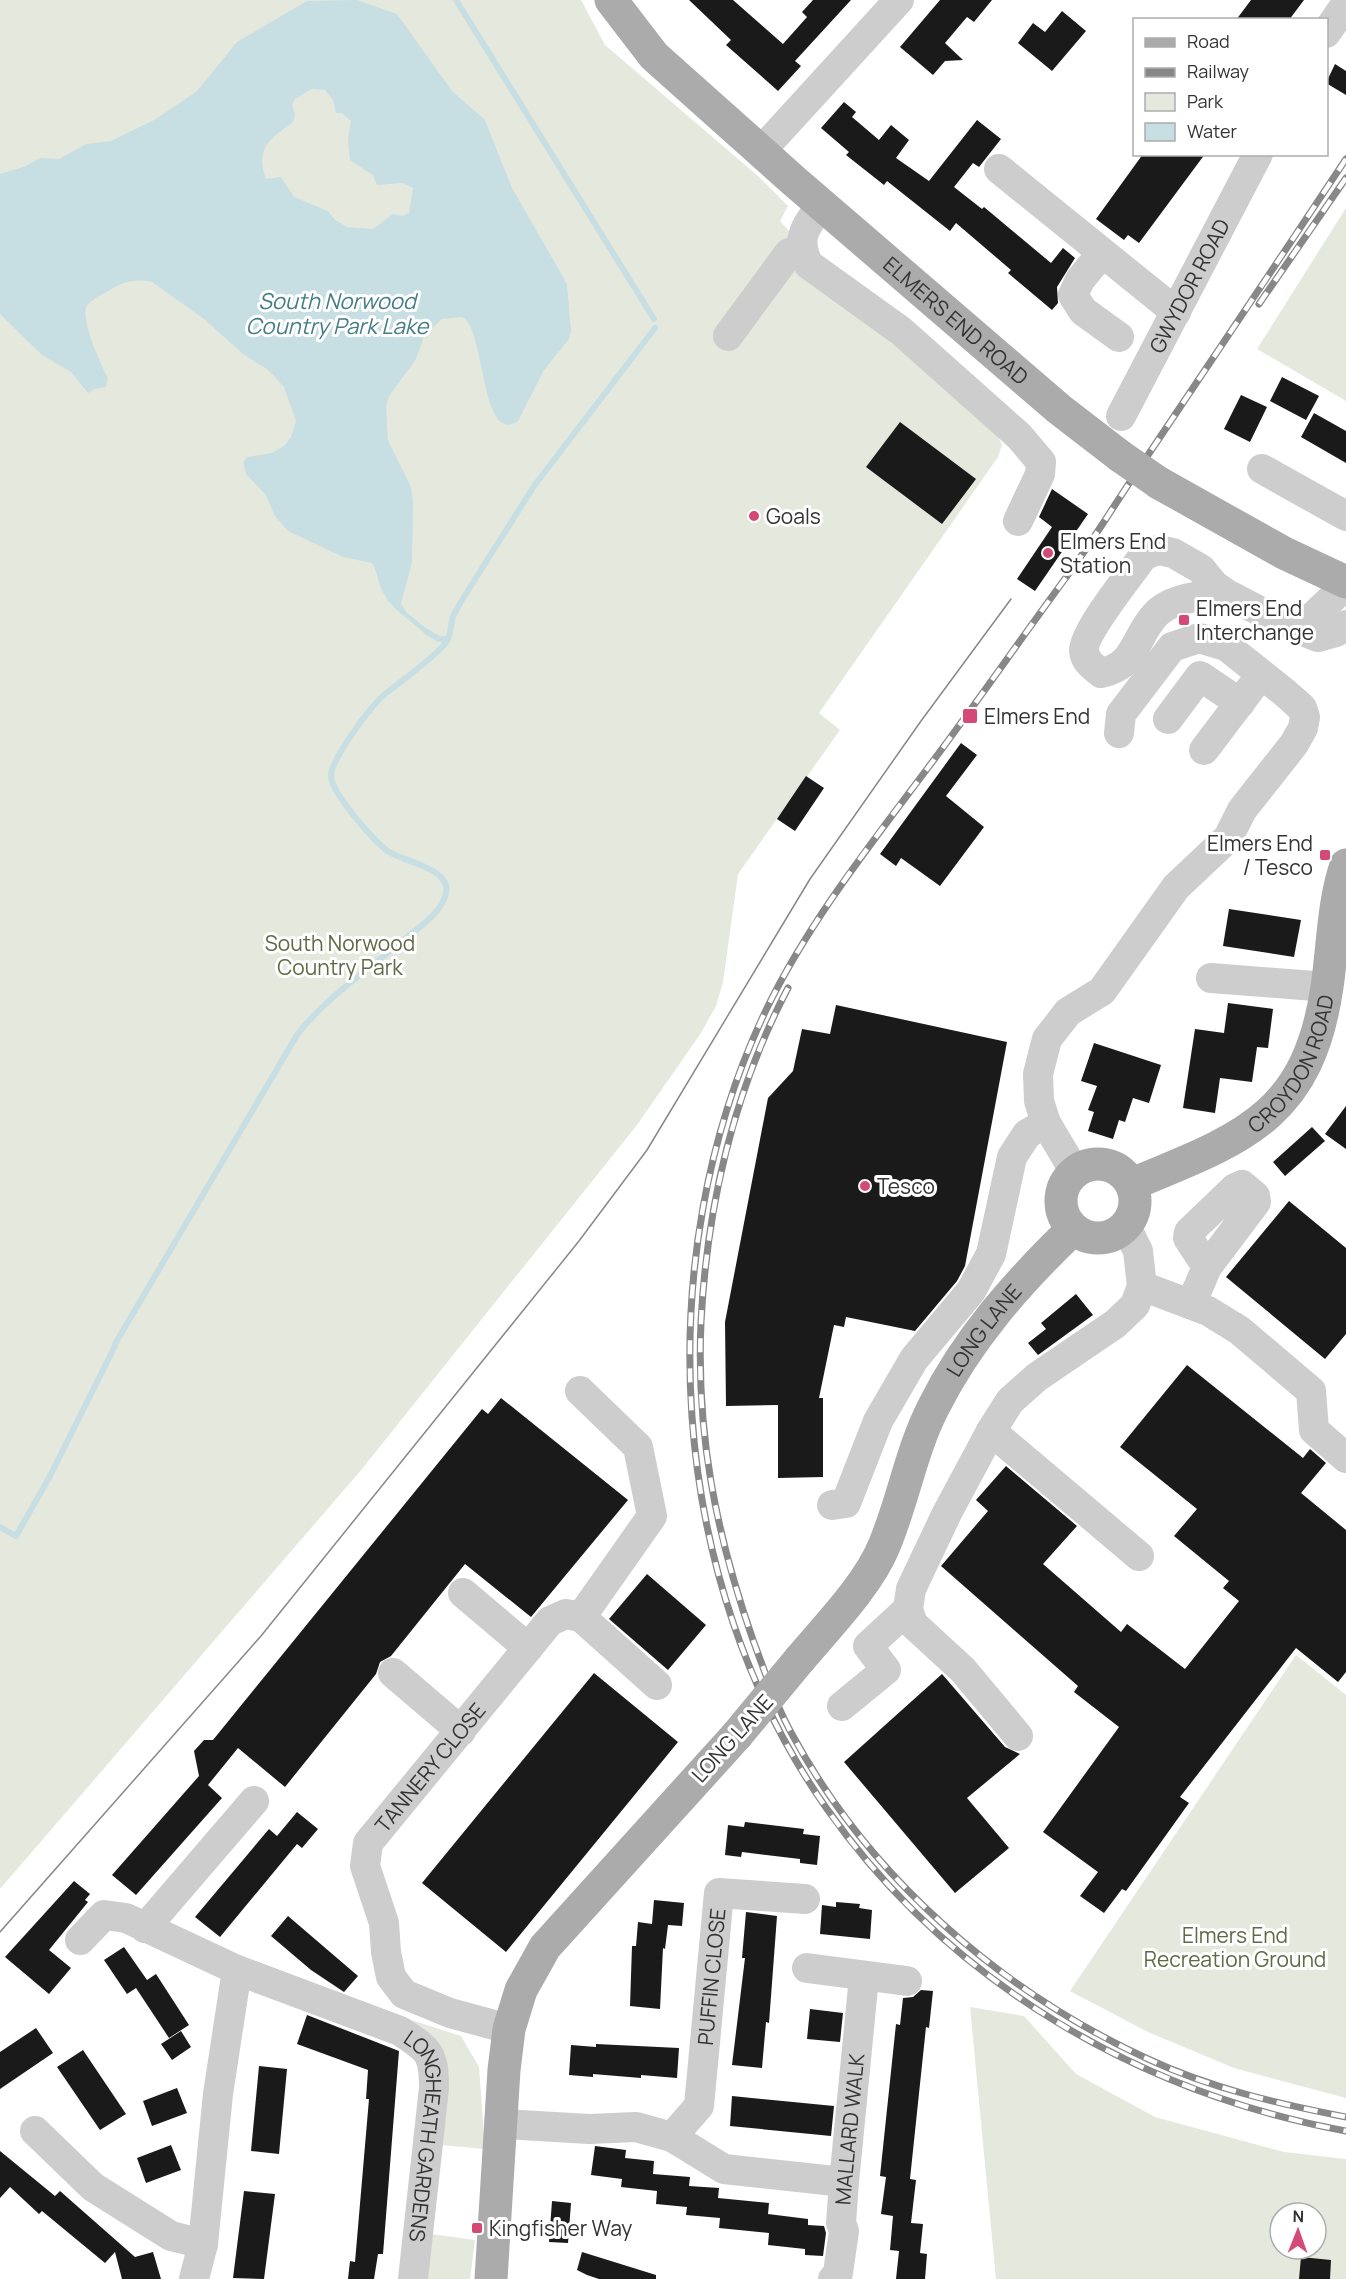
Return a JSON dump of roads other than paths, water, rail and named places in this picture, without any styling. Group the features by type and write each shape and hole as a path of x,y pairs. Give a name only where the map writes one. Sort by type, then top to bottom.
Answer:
{"main road":[{"name":"ELMERS END ROAD","path":"611,0 654,56 821,205 1059,409 1159,483 1284,553 1346,583"},
{"name":"CROYDON ROAD","path":"1132,1184 1221,1145 1251,1128 1282,1103 1312,1047 1327,987 1346,865"},
{"path":"1105,1164 1117,1169 1132,1184 1136,1206 1126,1227 1116,1235 1097,1239 1084,1236 1073,1229 1065,1219 1061,1202 1063,1190 1075,1172 1087,1166 1105,1164"},
{"name":"LONG LANE","path":"491,2279 509,2029 521,1990 545,1947 737,1735 850,1599 884,1547 932,1409 964,1354 1025,1275 1073,1229"}],"street":[{"path":"761,151 899,0"},
{"path":"1328,30 1345,8"},
{"name":"GWYDOR ROAD","path":"1121,416 1257,156"},
{"path":"999,169 1176,312"},
{"path":"821,205 802,234 802,249 808,264 901,332 1036,454 1041,462 1040,474 1018,521"},
{"path":"728,336 789,253 802,249"},
{"path":"1102,254 1080,280 1073,295 1083,311 1119,337"},
{"path":"1262,469 1346,516"},
{"path":"1227,594 1172,604 1157,613 1128,660 1094,681 1084,649 1093,627 1144,555 1158,550 1173,553 1201,568 1214,585 1227,594 1299,630 1318,637 1336,632 1346,625"},
{"path":"1299,630 1346,583"},
{"path":"1075,1172 1046,1123 1039,1101 1038,1074 1047,1039 1068,1012 1102,991 1176,887 1228,838 1242,810 1294,744 1303,728 1305,717 1302,708 1226,646 1199,638 1172,647 1121,714 1119,733"},
{"path":"1204,750 1262,674"},
{"path":"1168,719 1200,676 1240,704"},
{"path":"1211,978 1327,987"},
{"path":"832,1505 846,1503 878,1421 914,1359 971,1291 991,1254 1012,1157 1028,1134 1046,1123"},
{"path":"1018,1736 963,1670 912,1624 908,1609 911,1589 991,1431 1010,1401 1037,1377 1115,1324 1135,1305 1142,1286 1138,1251 1126,1227"},
{"path":"1191,1304 1207,1267"},
{"path":"1142,1286 1191,1304 1239,1330 1311,1390 1314,1430 1346,1458"},
{"path":"580,1391 638,1447 652,1516 581,1617 657,1685"},
{"path":"991,1431 1139,1556"},
{"path":"463,1593 528,1648"},
{"path":"842,1706 886,1670 868,1646 908,1609"},
{"name":"TANNERY CLOSE","path":"509,2029 450,2013 404,1994 391,1977 384,1923 365,1866 368,1844 550,1622 566,1614 581,1617"},
{"path":"393,1673 461,1731"},
{"path":"145,1928 254,1801"},
{"name":"PUFFIN CLOSE","path":"672,2137 699,2106 719,1893 805,1899"},
{"name":"LONGHEATH GARDENS","path":"80,1940 104,1915 126,1918 237,1970 400,2031 421,2045 434,2062 434,2088 413,2279"},
{"path":"807,1968 907,1981"},
{"path":"194,2279 203,2244 218,2094 237,1970"},
{"name":"MALLARD WALK","path":"833,2279 838,2273 844,2231 841,2223 844,2182 864,1977"},
{"path":"502,2124 589,2129 636,2127 672,2137 724,2169 844,2182"},
{"path":"35,2131 93,2187 171,2236 203,2244"}],"water":[{"name":"South Norwood Country Park Lake","path":"357,0 397,14 452,91 485,120 512,188 567,284 571,331 569,339 544,370 518,421 506,424 497,417 490,402 476,342 470,326 462,317 442,319 424,336 416,359 389,396 386,407 388,441 411,487 413,503 412,562 401,604 407,613 427,629 424,633 388,600 372,563 343,557 288,531 275,516 266,495 246,474 243,462 247,457 272,453 284,446 291,437 296,421 284,387 267,369 243,354 204,319 152,282 140,280 129,282 95,299 88,304 86,318 92,340 108,378 106,387 88,393 71,372 42,355 0,314 0,174 26,166 40,158 59,159 86,144 111,141 156,119 197,91 237,42 307,1","holes":["312,89 325,90 333,100 336,113 342,113 351,121 348,138 350,160 373,175 377,185 402,183 413,188 409,213 402,216 393,214 373,229 347,227 335,220 328,211 294,197 281,177 266,179 262,159 264,151 273,138 293,122 295,115 292,105 295,99"]}],"waterway":[{"path":"456,0 654,319"},
{"path":"115,1344 297,1035 333,997 422,926 439,908 446,896 446,885 433,871 391,853 356,818 333,784 331,776 333,768 353,733 379,700 430,659 447,642 453,616 534,486 655,328"},
{"path":"427,632 439,639 448,639"},
{"path":"0,1527 16,1536 50,1476 115,1346"}],"tram line":[{"path":"0,1932 261,1636 579,1241 647,1150 810,879 921,721 1011,599"}],"railway":[{"path":"1346,159 1077,562 963,721 862,855 821,915 784,976 767,1008 729,1105 703,1206 691,1311 692,1417 706,1521 733,1623 774,1720 827,1809 876,1871 930,1927 990,1977 1055,2021 1123,2058 1195,2089 1269,2113 1346,2131"},
{"path":"1259,304 1346,178"},
{"path":"788,988 752,1067 726,1150 704,1279 700,1363 706,1444 719,1522 753,1640 787,1725 824,1788 860,1837 901,1883 945,1926 992,1965 1042,2000 1094,2032 1148,2059 1220,2087 1296,2107 1346,2117"}],"place":[{"name":"Goals","path":"754,516"},
{"name":"Elmers End Station","path":"1048,553"},
{"name":"Elmers End Interchange","path":"1184,620"},
{"name":"Elmers End","path":"970,716"},
{"name":"Elmers End / Tesco","path":"1325,855"},
{"name":"Tesco","path":"865,1186"},
{"name":"Kingfisher Way","path":"477,2228"}],"park label":[{"name":"South Norwood Country Park","path":"340,955"},
{"name":"Elmers End Recreation Ground","path":"1235,1947"}]}
